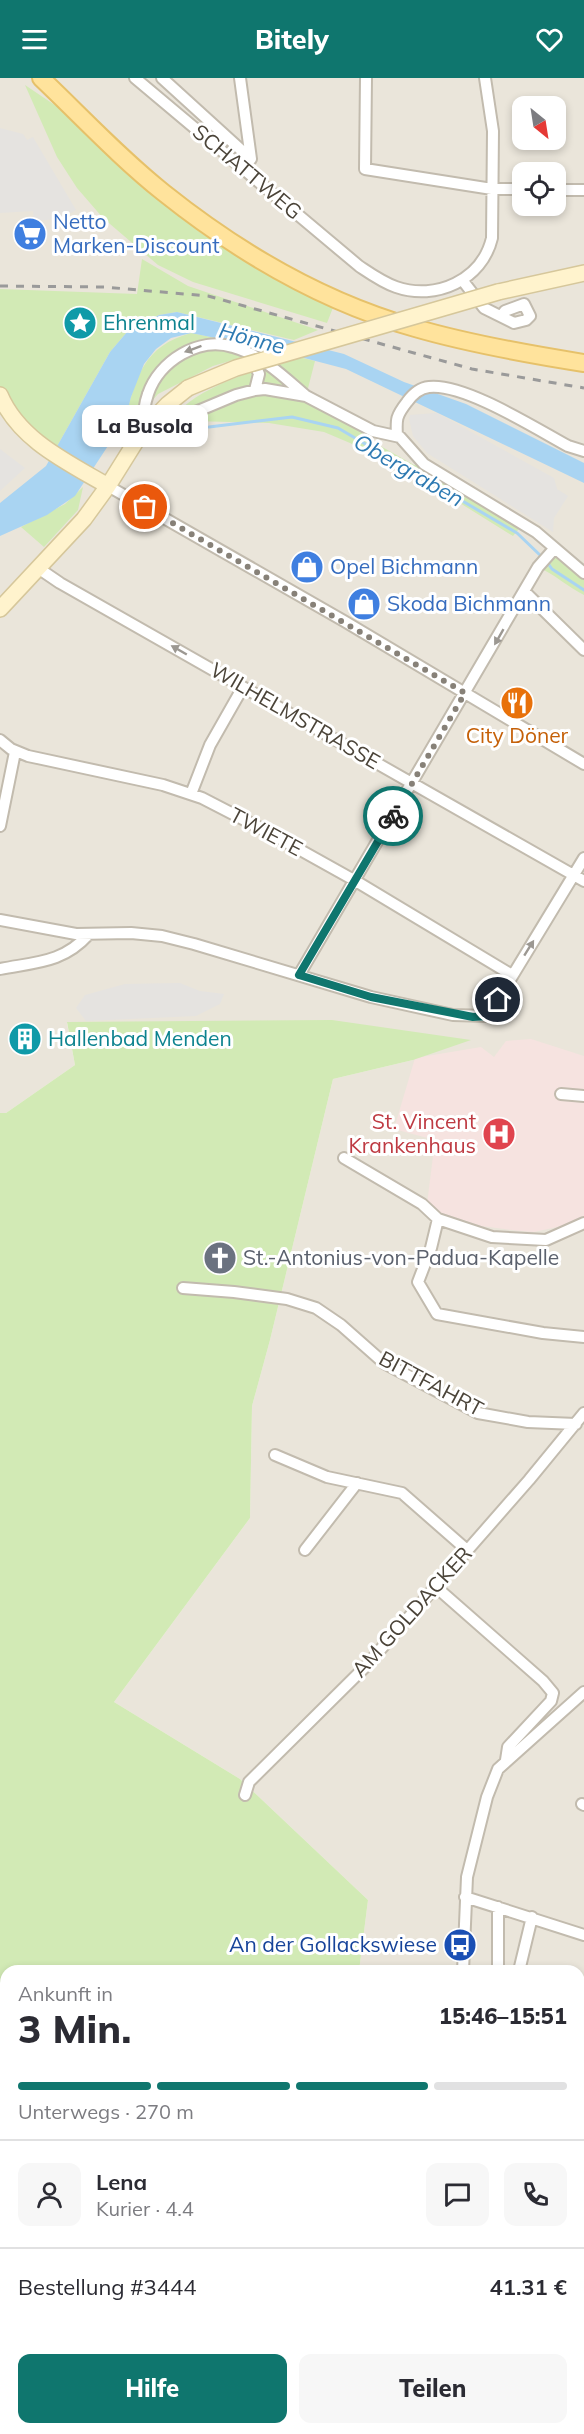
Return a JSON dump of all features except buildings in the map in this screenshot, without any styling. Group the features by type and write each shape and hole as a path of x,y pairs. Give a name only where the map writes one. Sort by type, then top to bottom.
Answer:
{"main road":[{"path":"41,78 163,192 225,239 301,283 412,327 506,350 584,363"}],"street":[{"name":"SCHATTWEG","path":"135,78 359,266 385,283 410,291 435,290 463,281"},
{"name":"SCHATTWEG","path":"162,78 251,159"},
{"path":"240,78 251,159 248,171"},
{"path":"366,78 365,169 492,189 512,189"},
{"path":"485,78 493,131 492,238 488,254 463,281 484,308 502,315"},
{"path":"566,190 584,190"},
{"path":"0,609 84,519 143,430 168,404 203,380 236,368 498,291 583,273"},
{"path":"143,430 147,395 159,373 175,358 196,347 232,346 250,353 270,366 306,396 373,431 397,435 430,468 536,532 584,573"},
{"path":"250,353 259,374 255,390"},
{"path":"397,435 396,418 408,401 422,388 442,387 465,392 568,446 584,452"},
{"path":"143,430 162,426 236,394 255,390 266,389 306,396"},
{"path":"0,395 19,426 39,444 584,764"},
{"path":"299,975 538,567 554,549"},
{"name":"WILHELMSTRASSE","path":"38,568 69,588 579,878"},
{"path":"525,592 584,650"},
{"path":"191,794 210,745 243,687"},
{"name":"TWIETE","path":"0,740 15,752 163,785 191,794 258,826 354,880 512,975"},
{"path":"0,826 15,752"},
{"path":"0,920 76,934 131,933 162,936 371,997 453,1015 488,1016 512,975 579,878 584,858"},
{"path":"0,969 69,953 89,934"},
{"path":"561,1094 584,1096"},
{"path":"344,1158 422,1204 438,1219 492,1237 546,1240 584,1223"},
{"path":"438,1219 431,1248 418,1282 437,1314 543,1333 584,1337"},
{"name":"BITTFAHRT","path":"183,1288 287,1299 316,1308 341,1325 384,1363 478,1413 528,1422 576,1424"},
{"path":"576,1424 584,1413"},
{"name":"AM GOLDACKER","path":"245,1795 249,1782 366,1665 576,1424"},
{"path":"276,1455 327,1477 402,1493 467,1550"},
{"path":"305,1550 357,1483"},
{"path":"436,1587 543,1681 552,1693 551,1701 508,1748 506,1760"},
{"path":"463,1965 467,1877 487,1797 498,1768 584,1692"},
{"path":"465,1897 584,1935"},
{"path":"498,1907 498,1965"},
{"path":"520,1965 532,1917"}],"shaded area":[{"path":"0,78 584,78 584,1965 360,1965 368,1900 240,1779 114,1702 250,1518 252,1406 333,1079 413,1060 67,1023 75,1065 6,1113 0,1113"},
{"path":"0,128 23,134 27,140 33,137 76,210 69,214 68,218 34,221 33,211 0,213"},
{"path":"437,413 554,478 557,489 568,496 554,518 553,532 427,453 413,436 410,415"},
{"path":"0,449 25,468 0,491"},
{"path":"180,983 200,991 224,994 220,1004 196,1016 86,1021 76,1008 85,995 125,984"},
{"name":"St. Vincent Krankenhaus","path":"531,1039 584,1056 584,1216 562,1226 534,1232 481,1226 441,1213 427,1204 435,1140 394,1129 415,1058 481,1047 494,1057 506,1041"}],"green space":[{"path":"25,85 71,116 158,197 201,233 258,269 334,305 327,323 193,282 158,265 103,218 77,188 57,157"},
{"path":"142,259 188,286 318,330 294,340 177,312 159,315 127,332 110,352 55,450 31,434 3,395 0,386 0,289 137,294"},
{"path":"191,333 270,349 213,366 158,394 144,410 125,420 133,390 144,365 162,346"},
{"path":"299,357 315,361 306,396 364,426 368,439 414,465 423,464 523,524 513,536 405,469 324,432 269,423 194,421 151,437 182,408 214,387 262,368"},
{"path":"83,487 78,510 44,547 21,527 65,504"},
{"path":"554,549 584,573 584,595 538,567"},
{"path":"332,1020 471,1040 413,1060 333,1079 252,1406 250,1518 114,1702 240,1779 368,1900 360,1965 0,1965 0,1113 6,1113 75,1065 67,1022"}],"water":[{"name":"Hönne","path":"177,312 344,354 404,382 466,404 584,463 584,483 346,369 270,349 191,333 171,338 156,349 144,364 125,420 75,496 47,515 0,536 0,503 46,466 110,352 127,332 159,315"}],"waterway":[{"name":"Obergraben","path":"209,427 292,417 338,428 517,533 542,557"},
{"name":"Obergraben","path":"547,562 552,569 584,590"}],"railway":[{"path":"0,286 104,287 208,296 472,369 584,388"}],"way so far":[{"path":"145,507 465,693 393,816"}],"place":[{"name":"Netto Marken-Discount","path":"30,234"},
{"name":"Ehrenmal","path":"80,323"},
{"name":"La Busola","path":"145,507"},
{"name":"Opel Bichmann","path":"307,567"},
{"name":"Skoda Bichmann","path":"364,604"},
{"name":"City Döner","path":"517,703"},
{"name":"Hallenbad Menden","path":"25,1039"},
{"name":"St. Vincent Krankenhaus","path":"499,1134"},
{"name":"St.-Antonius-von-Padua-Kapelle","path":"220,1258"},
{"name":"An der Gollackswiese","path":"460,1945"}],"route":[{"path":"393,816 299,975 371,997 453,1015 482,1018 488,1016 498,1000"}]}
